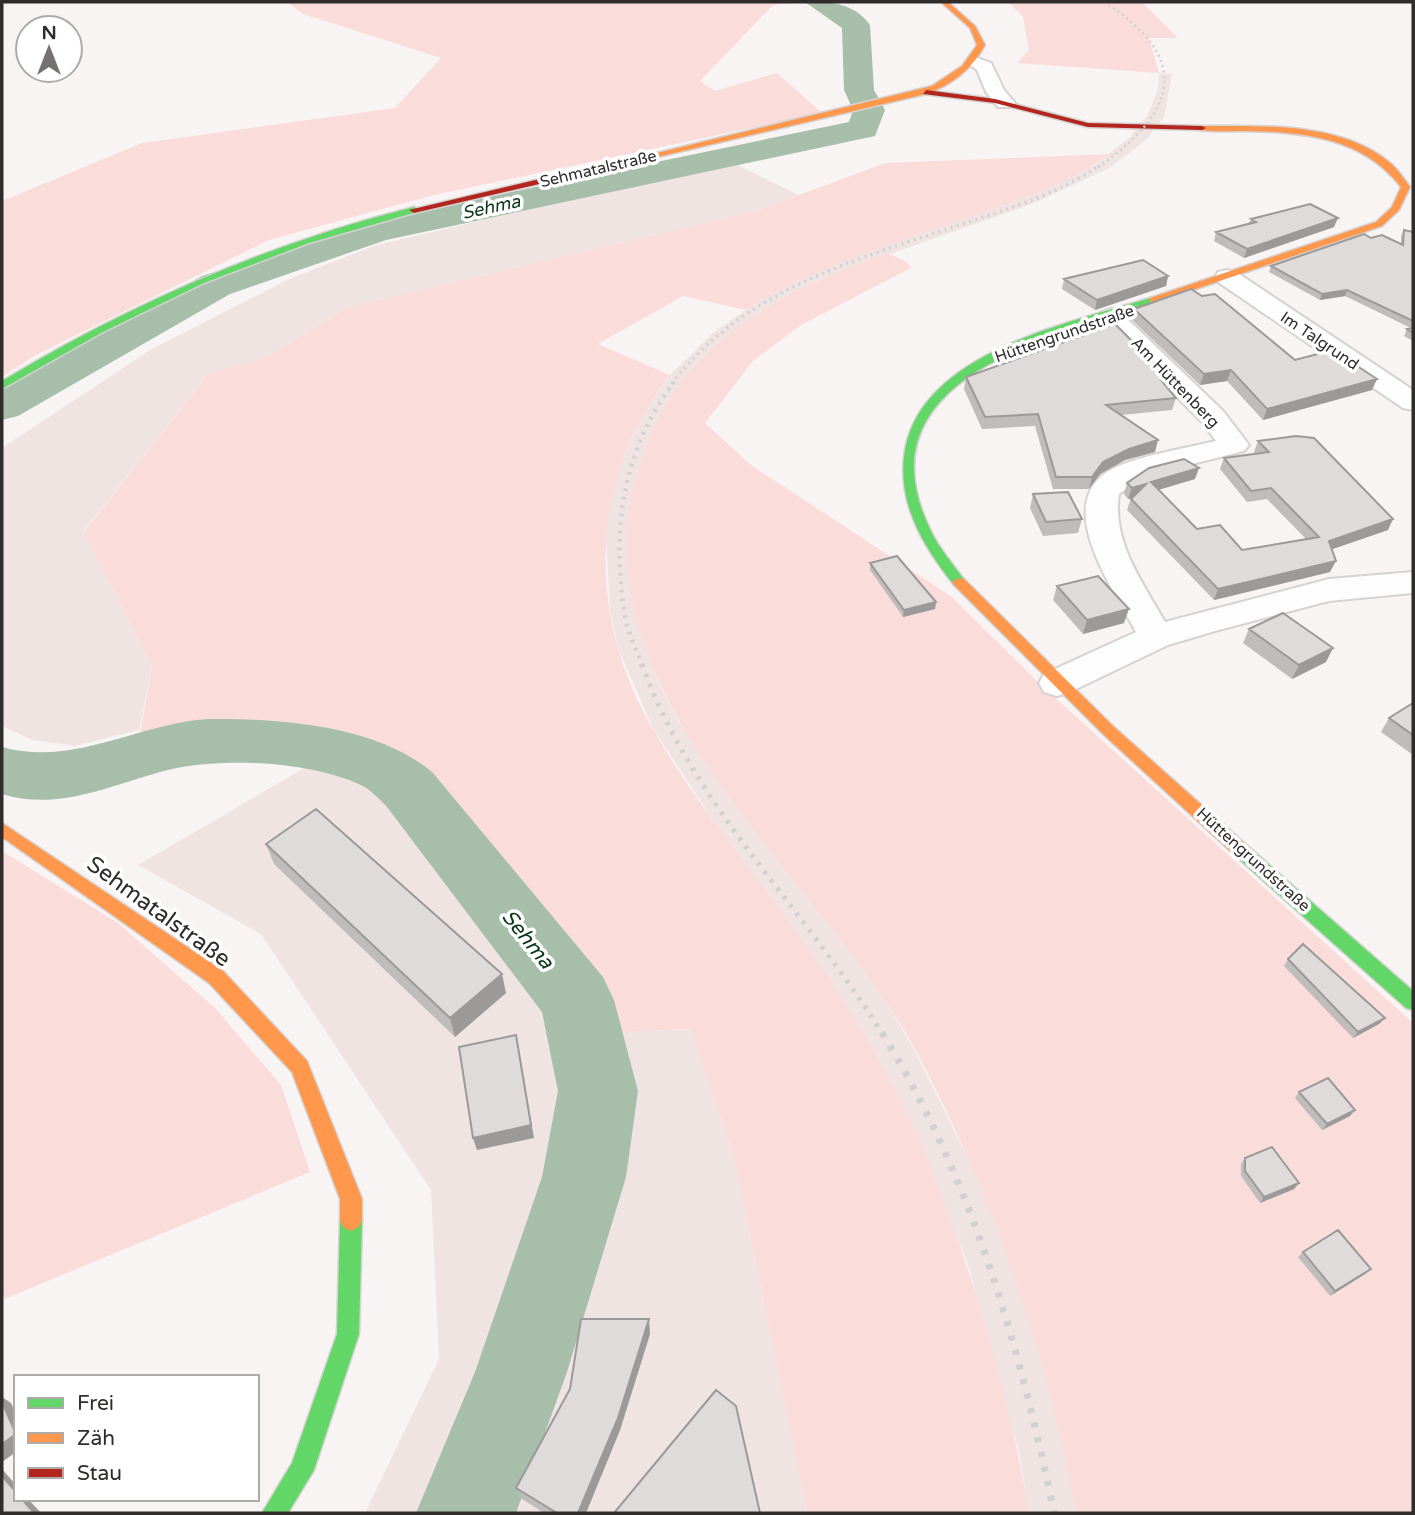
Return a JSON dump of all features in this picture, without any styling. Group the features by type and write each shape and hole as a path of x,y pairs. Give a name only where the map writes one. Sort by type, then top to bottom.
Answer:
{"main road":[{"path":"944,2 973,27 981,45 975,62"},
{"name":"Sehmatalstraße","path":"2,386 76,341 200,280 277,250 379,218 926,92 949,81 975,62"},
{"name":"Hüttengrundstraße","path":"926,92 1005,103 1044,117 1089,125 1305,135 1360,148 1397,171 1406,187 1402,201 1390,216 1379,224 1111,317 1024,344 976,365 937,398 915,424 909,443 909,478 917,518 936,553 1057,683 1413,1002"},
{"name":"Sehmatalstraße","path":"2,829 216,977 300,1067 351,1199 348,1334 302,1471 274,1513"}],"street":[{"path":"975,62 985,67 995,92 1005,103"},
{"name":"Im Talgrund","path":"1227,277 1413,402"},
{"name":"Am Hüttenberg","path":"1111,317 1213,417 1234,445 1134,470 1104,490 1100,516 1107,547 1156,637"},
{"path":"1057,683 1156,637 1329,590 1413,583"}],"shaded area":[{"path":"288,2 800,2 773,5 700,81 715,91 777,73 822,113 430,196 269,240 34,356 2,377 2,201 142,143 395,108 441,58 303,14"},
{"path":"1009,2 1142,2 1178,38 1149,38 1159,73 1017,63 1029,50 1023,17"},
{"path":"1159,73 1172,74 1164,117 1146,140 1109,168 1034,203 820,279 758,313 717,344 670,399 657,420 630,501 627,534 633,607 658,682 679,722 879,990 914,1049 975,1172 1009,1253 1064,1449 1076,1513 1029,1513 1019,1452 967,1261 880,1061 845,1003 729,844 653,729 618,648 610,610 606,535 610,500 619,469 640,418 670,375 714,332 760,300 850,257 1023,198 1095,165 1130,137 1148,115 1158,89"},
{"path":"1110,154 1037,193 849,260 796,282 745,310 683,296 598,344 670,375 643,416 623,459 611,503 606,549 608,596 616,642 632,687 654,731 690,788 838,991 875,1052 913,1125 956,1235 982,1313 1004,1392 1029,1513 807,1513 733,1153 690,1029 581,1034 410,791 388,771 330,753 260,742 205,741 136,755 152,667 84,532 209,373 267,357 348,307 756,211 885,163"},
{"path":"731,162 799,195 756,211 348,307 267,358 209,373 84,531 152,667 139,730 75,746 32,740 2,726 2,448 150,350 289,279 376,245"},
{"path":"887,253 907,262 911,268 801,325 753,361 705,423 751,465 952,597 1039,683 1413,1023 1413,1513 1076,1513 1064,1453 1033,1334 993,1219 944,1106 916,1051 876,988 725,792 681,723 647,652 628,579 630,502 642,459 658,419 679,384 707,354 738,327 773,304 848,267"},
{"path":"330,753 388,771 410,790 581,1034 690,1029 733,1153 807,1513 365,1513 439,1359 431,1190 261,934 138,865"},
{"path":"2,851 118,923 216,1009 281,1085 310,1172 2,1300"}],"building":[{"path":"1310,204 1338,218 1247,249 1216,232 1256,222 1251,219"},
{"path":"1404,230 1413,232 1413,321 1347,290 1322,294 1271,266 1364,234 1371,238 1382,235 1403,245"},
{"path":"1143,260 1168,276 1097,300 1064,279"},
{"path":"1191,289 1202,296 1215,294 1295,360 1333,350 1377,379 1267,409 1231,370 1204,374 1134,309"},
{"path":"1115,324 1170,379 1161,380 1176,398 1106,405 1158,440 1129,449 1103,462 1092,477 1056,477 1038,414 985,417 966,377"},
{"path":"1296,436 1314,438 1393,519 1329,541 1336,561 1218,589 1131,499 1146,484 1132,488 1127,483 1149,468 1184,459 1199,468 1151,482 1197,529 1220,525 1242,550 1319,537 1271,488 1251,491 1224,458 1269,452 1258,441"},
{"path":"1068,492 1082,519 1046,522 1033,494"},
{"path":"897,556 936,602 904,610 870,563"},
{"path":"1098,576 1129,609 1087,620 1057,586"},
{"path":"1283,613 1333,648 1299,665 1249,629"},
{"path":"1413,703 1413,735 1389,718"},
{"path":"316,809 502,974 450,1018 266,844"},
{"path":"1303,944 1385,1018 1358,1032 1288,959"},
{"path":"516,1035 531,1125 473,1138 459,1047"},
{"path":"1328,1078 1355,1110 1327,1124 1299,1092"},
{"path":"1272,1147 1299,1183 1264,1197 1245,1171 1245,1158"},
{"path":"1338,1230 1371,1269 1335,1291 1303,1252"},
{"path":"581,1319 649,1319 618,1418 578,1513 557,1513 516,1488 570,1389"},
{"path":"716,1390 736,1406 760,1513 614,1513"},
{"path":"2,1402 14,1435 2,1444"},
{"path":"2,1476 14,1490 14,1501 24,1501 34,1513 2,1513"}],"waterway":[{"name":"Sehma","path":"2,406 216,285 376,231 863,129 869,110 859,90 856,25 818,2"},
{"name":"Sehma","path":"2,770 19,776 52,778 181,745 230,741 275,743 321,750 386,770 410,790 577,1000 598,1091 584,1177 521,1372 466,1513"}],"railway":[{"path":"1098,167 1125,147 1145,126 1158,106 1164,85 1162,65 1152,44 1133,23 1104,2"},
{"path":"672,384 702,350 736,321 774,297 856,260 1044,195 1100,165"},
{"path":"642,666 625,616 619,554 621,523 625,493 642,436 656,408 674,382"},
{"path":"642,664 663,715 690,764 752,856 853,989 883,1035"},
{"path":"882,1033 914,1088 942,1146 989,1265 1025,1388 1054,1513"}],"traffic: fast":[{"path":"2,386 99,330 200,281 305,241 414,210"},
{"path":"959,582 923,530 910,485 908,468 914,431 934,400 963,374 1000,353 1040,336 1154,300"},
{"path":"1245,854 1413,1002"},
{"path":"274,1513 302,1470 348,1334 351,1220"}],"traffic: slow":[{"path":"632,160 935,88 965,68 981,45 973,27 944,2"},
{"path":"1154,300 1379,224 1396,208 1406,187 1385,163 1367,151 1346,143 1297,132 1202,128"},
{"path":"959,582 1109,731 1245,854"},
{"path":"2,829 216,977 300,1067 351,1199 351,1220"}],"traffic: jam":[{"path":"926,92 995,101 1088,125 1202,128"},
{"path":"414,210 632,160"}]}
